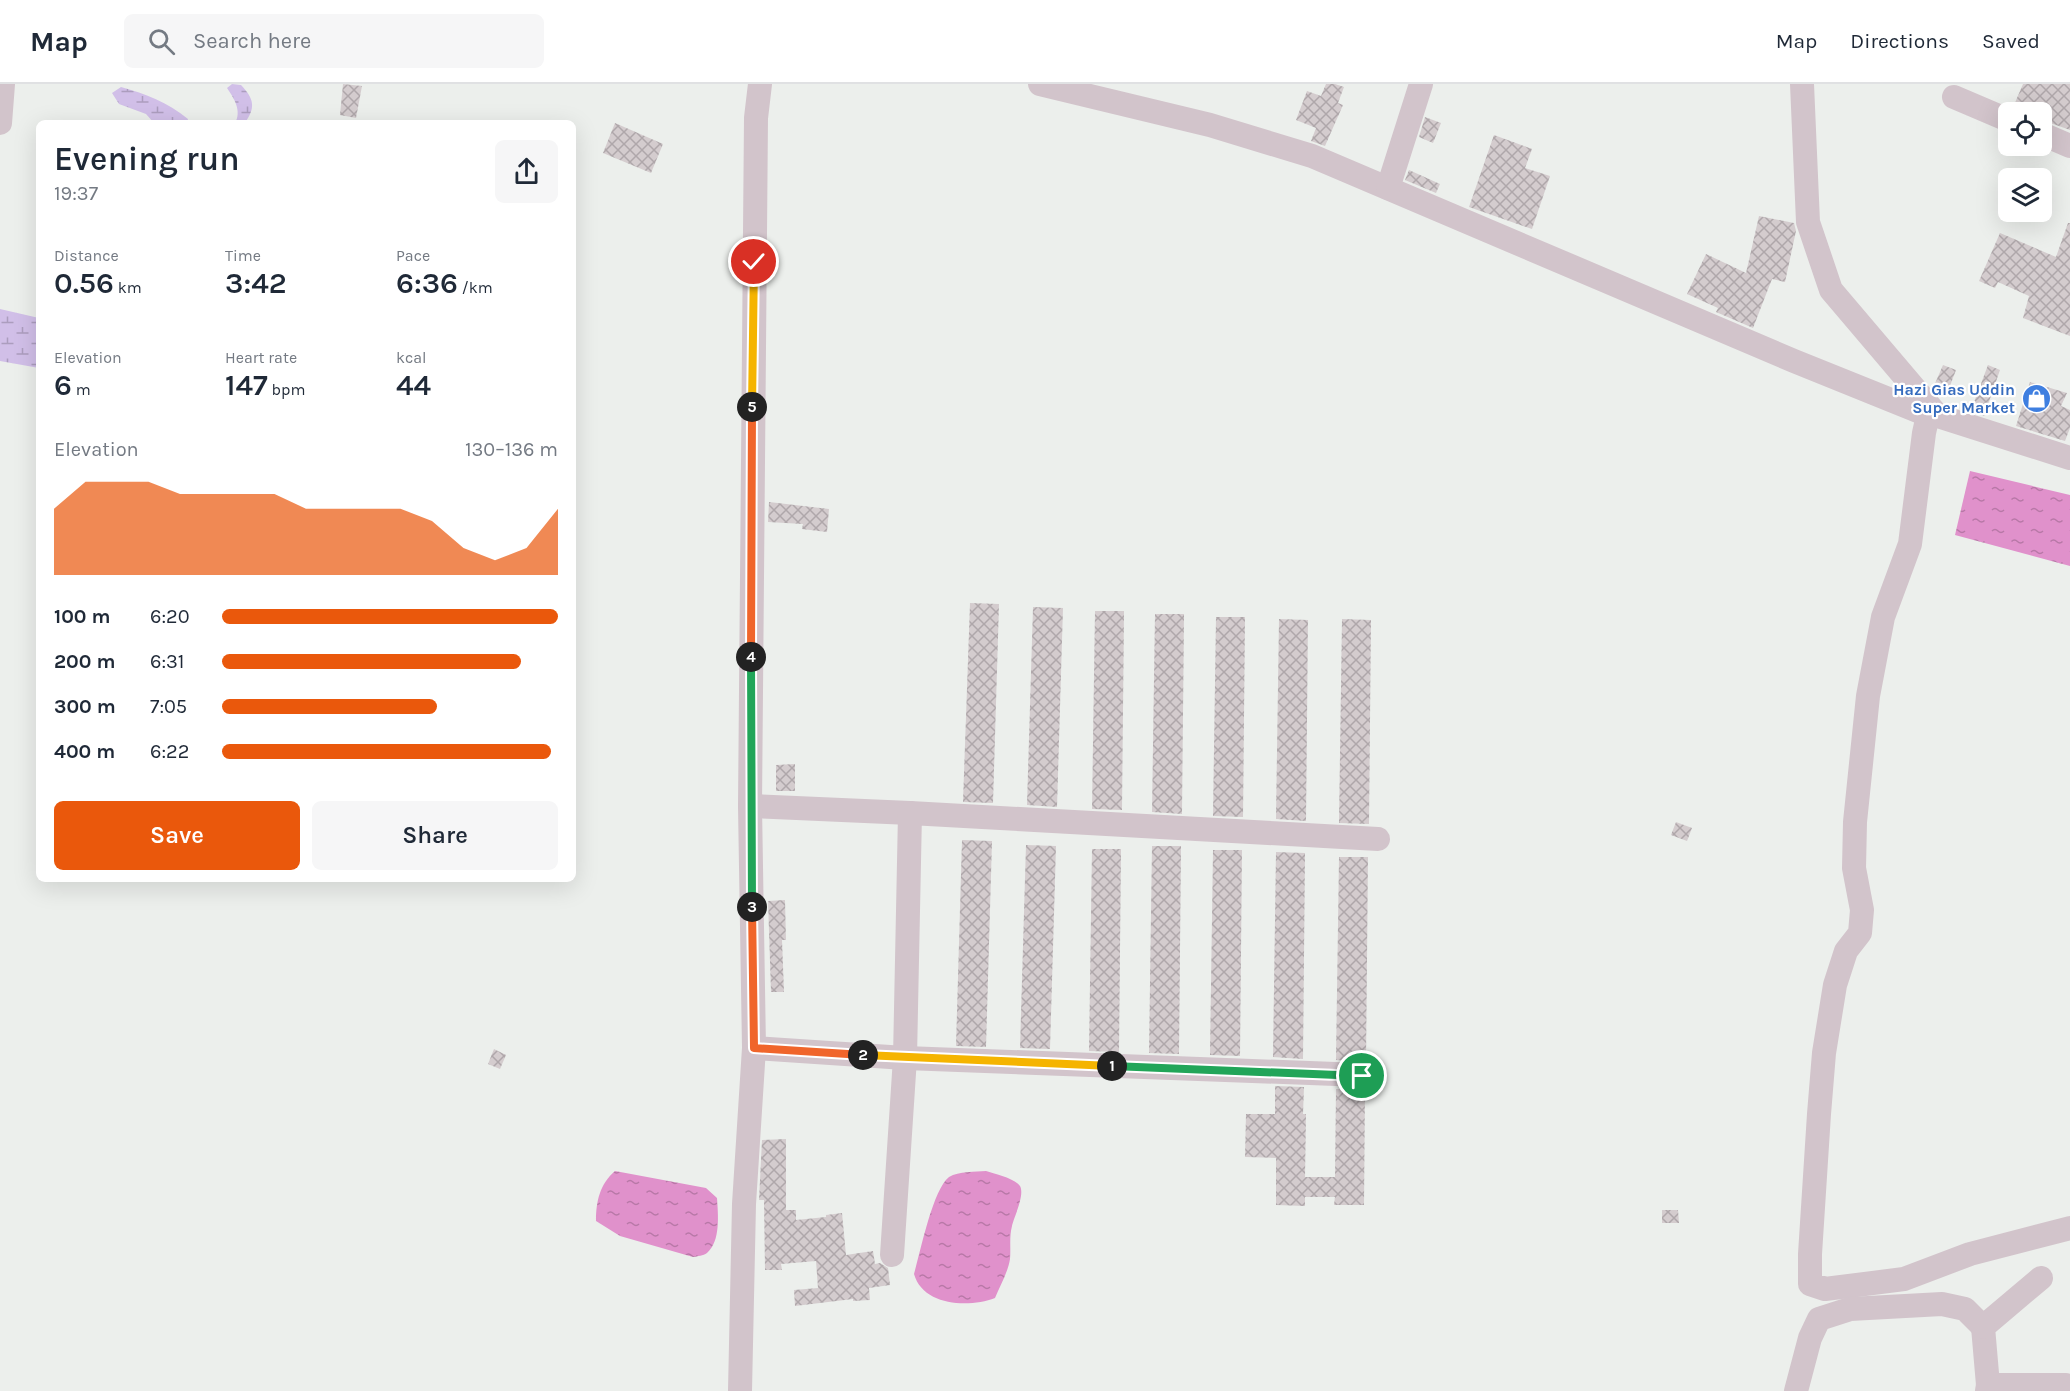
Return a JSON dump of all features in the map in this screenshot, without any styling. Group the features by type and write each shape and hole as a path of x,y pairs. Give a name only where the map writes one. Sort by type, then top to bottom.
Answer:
{"street":[{"path":"0,123 3,84"},
{"path":"740,1391 744,1204 754,1048 750,806 756,118 760,84"},
{"path":"1040,84 1210,125 1312,156 1794,361 1933,416 2070,458"},
{"path":"1388,188 1421,84"},
{"path":"1802,84 1808,222 1831,290 1933,416"},
{"path":"1954,97 1998,116"},
{"path":"2052,138 2070,146"},
{"path":"1933,416 1924,433 1910,544 1883,617 1868,696 1855,822 1854,868 1862,910 1860,933 1846,951 1835,985 1824,1053 1810,1254 1810,1284 1825,1289 1904,1279 1970,1254 2070,1228"},
{"path":"750,806 1378,839"},
{"path":"892,1255 905,1058 910,813"},
{"path":"754,1048 905,1058 1362,1076"},
{"path":"1983,1327 2041,1278"},
{"path":"1796,1391 1810,1338 1819,1319 1850,1309 1942,1304 1965,1309 1983,1327 1988,1388 2066,1385 2070,1387"}],"green space":[{"path":"232,84 241,85 249,95 252,108 247,120 236,120 237,109 227,88"},
{"path":"121,87 148,96 164,103 188,120 151,120 146,114 119,104 112,93"},
{"path":"0,309 36,317 36,367 0,361"}],"water":[{"path":"1970,471 2070,495 2070,566 1955,535"},
{"path":"615,1171 706,1188 717,1198 718,1227 715,1242 711,1248 705,1254 693,1257 620,1236 596,1221 600,1193 606,1181"},
{"path":"986,1171 1013,1181 1020,1186 1021,1190 1011,1230 1010,1259 1006,1274 995,1298 973,1303 948,1302 927,1293 919,1285 914,1274 923,1237 932,1207 949,1177 962,1173"}],"building":[{"path":"343,84 362,86 356,118 340,115"},
{"path":"1326,84 1344,87 1338,103 1343,105 1325,146 1311,141 1316,128 1296,120 1307,91 1321,96"},
{"path":"2023,84 2070,84 2070,130 2052,124 2052,102 2015,102"},
{"path":"1425,117 1441,123 1433,143 1419,137"},
{"path":"615,123 663,144 651,173 603,153"},
{"path":"1494,135 1532,149 1525,168 1550,176 1532,229 1469,207"},
{"path":"1409,170 1440,184 1436,193 1405,180"},
{"path":"1759,216 1794,223 1796,231 1785,282 1772,279 1753,328 1716,312 1718,308 1687,294 1706,254 1746,273"},
{"path":"2068,223 2070,223 2070,336 2023,318 2029,296 1998,282 1995,288 1979,281 2000,233 2056,257"},
{"path":"1943,365 1956,370 1948,391 1934,386"},
{"path":"1988,365 2000,370 1984,416 1962,409 1965,401 1973,405"},
{"path":"2030,382 2067,393 2061,406 2070,410 2070,428 2065,441 2016,426"},
{"path":"769,502 829,509 827,532 802,529 803,524 768,522"},
{"path":"970,603 999,604 993,803 963,802"},
{"path":"1033,607 1063,608 1057,807 1027,805"},
{"path":"1095,611 1124,611 1122,810 1092,809"},
{"path":"1155,614 1184,614 1182,814 1152,812"},
{"path":"1216,617 1245,617 1243,817 1213,816"},
{"path":"1279,619 1308,620 1306,821 1276,819"},
{"path":"1342,619 1371,620 1369,824 1339,823"},
{"path":"795,764 795,791 776,791 776,765"},
{"path":"1676,822 1692,828 1687,841 1671,835"},
{"path":"962,840 992,841 986,1047 956,1046"},
{"path":"1026,845 1056,846 1050,1049 1020,1048"},
{"path":"1152,846 1181,846 1179,1054 1149,1053"},
{"path":"1092,849 1121,849 1119,1052 1089,1051"},
{"path":"1213,850 1242,850 1240,1056 1210,1055"},
{"path":"1276,852 1305,853 1303,1059 1273,1057"},
{"path":"1339,857 1368,857 1366,1062 1336,1060"},
{"path":"785,900 786,940 782,940 784,992 771,992 768,901"},
{"path":"494,1049 506,1055 500,1069 488,1064"},
{"path":"1275,1086 1304,1087 1305,1177 1335,1177 1336,1089 1365,1089 1364,1205 1334,1205 1335,1197 1305,1197 1305,1206 1276,1205 1276,1158 1245,1157 1246,1114 1275,1114"},
{"path":"786,1139 786,1210 796,1210 796,1220 842,1213 846,1255 873,1251 875,1264 880,1263 888,1268 890,1285 869,1288 870,1300 853,1301 853,1299 795,1306 794,1290 818,1288 816,1261 781,1264 782,1270 765,1270 764,1200 759,1200 762,1140"},
{"path":"1662,1210 1678,1210 1679,1223 1662,1223"}],"place":[{"name":"Hazi Gias Uddin Super Market","path":"2036,398"}],"route":[{"path":"754,262 750,806 754,1048 905,1058 1362,1076"}]}
